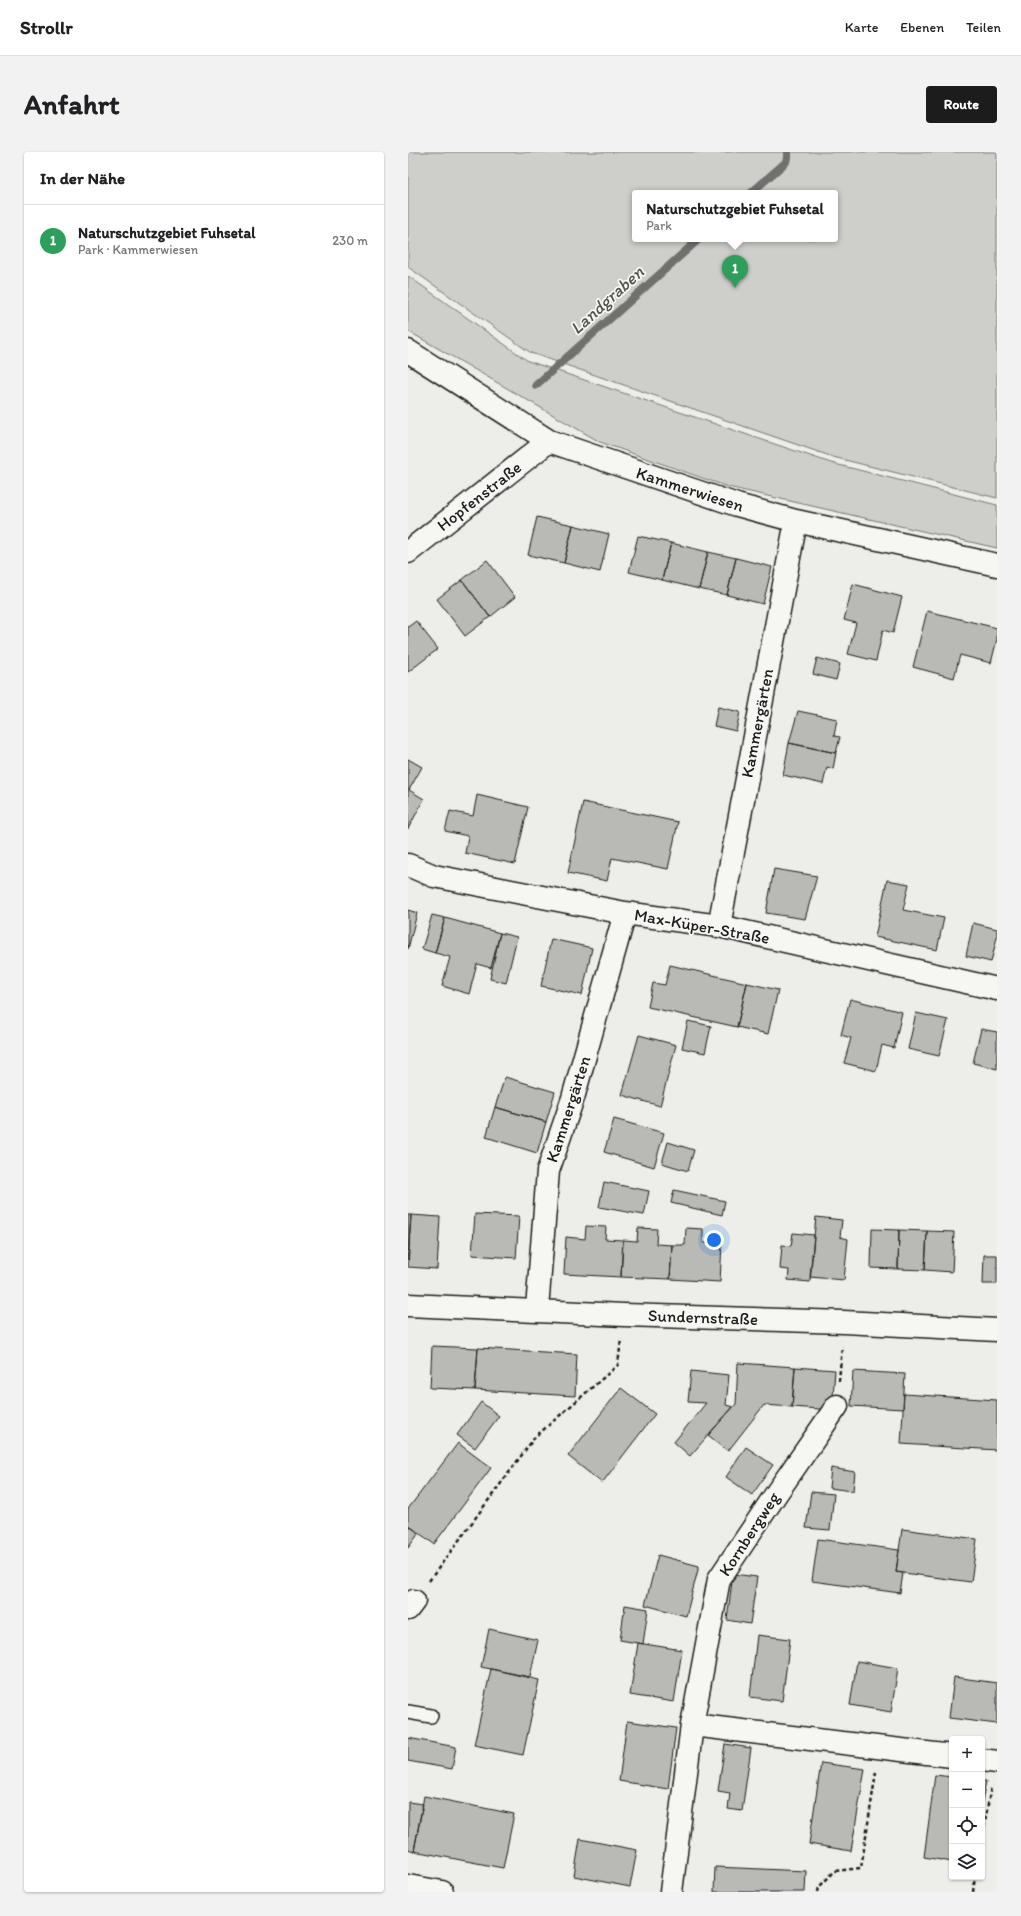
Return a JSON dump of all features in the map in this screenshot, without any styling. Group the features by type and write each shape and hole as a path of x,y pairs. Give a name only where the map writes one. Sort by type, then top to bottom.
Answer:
{"street":[{"name":"Kammerwiesen","path":"408,350 550,441 737,505 796,521 997,565"},
{"name":"Hopfenstraße","path":"408,552 550,441"},
{"name":"Kammergärten","path":"718,926 796,521"},
{"name":"Max-Küper-Straße","path":"408,865 434,876 625,913 718,926 997,989"},
{"name":"Kammergärten","path":"537,1309 548,1171 573,1098 625,913"},
{"name":"Sundernstraße","path":"408,1305 537,1309 624,1315 844,1322 997,1330"},
{"name":"Kornbergweg","path":"671,1892 692,1725 718,1579 838,1406"},
{"path":"692,1725 949,1756"},
{"path":"408,1886 442,1892"}],"lane":[{"path":"408,1712 430,1716"}],"path":[{"path":"411,1605 535,1437 618,1365 624,1315"},
{"path":"838,1406 844,1322"},
{"path":"818,1892 819,1887 835,1871 861,1868 880,1748"},
{"path":"985,1826 991,1761"},
{"path":"973,1892 975,1880"}],"shaded area":[{"path":"408,152 997,152 997,498 833,457 531,353 408,267"},
{"path":"408,276 528,361 831,463 997,505 997,548 728,487 600,442 408,331"}],"building":[{"path":"537,517 573,525 564,563 528,555"},
{"path":"573,525 609,534 600,572 564,563"},
{"path":"638,536 671,543 662,580 629,572"},
{"path":"671,543 708,552 699,589 662,580"},
{"path":"708,552 736,558 727,595 699,589"},
{"path":"736,558 772,567 763,604 727,595"},
{"path":"487,560 515,597 490,617 462,580"},
{"path":"462,580 490,617 465,636 437,599"},
{"path":"853,584 902,597 893,633 883,630 876,661 848,654 856,623 844,620"},
{"path":"927,611 997,628 997,639 991,663 960,655 954,678 913,667"},
{"path":"416,621 438,649 408,672 408,627"},
{"path":"817,658 840,664 836,680 813,674"},
{"path":"718,707 740,712 736,731 714,726"},
{"path":"798,711 837,719 834,736 840,737 836,753 789,743"},
{"path":"789,743 836,753 833,769 827,767 823,784 783,775"},
{"path":"408,759 422,767 409,790 424,799 408,829"},
{"path":"477,795 528,807 515,864 465,853 468,836 445,831 450,811 473,816"},
{"path":"583,802 678,822 668,869 612,858 607,881 568,873"},
{"path":"774,869 817,876 805,919 766,913"},
{"path":"887,880 909,884 903,910 944,918 937,950 875,937"},
{"path":"408,910 417,913 408,949"},
{"path":"432,915 445,918 435,953 422,949"},
{"path":"445,918 500,933 491,968 477,964 469,994 442,986 450,957 435,953"},
{"path":"973,923 997,929 997,937 991,962 966,956"},
{"path":"500,933 517,937 506,983 490,979"},
{"path":"551,939 592,948 582,995 541,986"},
{"path":"670,965 747,983 737,1027 648,1007 653,983 665,985"},
{"path":"747,983 778,990 768,1034 737,1027"},
{"path":"850,999 902,1012 894,1048 882,1045 876,1071 844,1063 851,1038 841,1035"},
{"path":"916,1013 948,1020 939,1056 908,1049"},
{"path":"688,1021 711,1026 705,1053 682,1048"},
{"path":"981,1029 997,1032 997,1069 973,1063"},
{"path":"639,1035 676,1045 660,1106 622,1095"},
{"path":"505,1077 555,1092 546,1122 495,1107"},
{"path":"495,1107 546,1122 537,1153 486,1137"},
{"path":"614,1119 664,1133 654,1167 604,1152"},
{"path":"668,1142 694,1150 688,1171 662,1163"},
{"path":"604,1182 649,1191 644,1215 599,1207"},
{"path":"674,1190 725,1201 722,1215 671,1203"},
{"path":"475,1214 519,1216 516,1258 472,1255"},
{"path":"408,1215 411,1215 408,1260"},
{"path":"411,1215 440,1217 437,1269 408,1267"},
{"path":"816,1217 842,1220 840,1237 848,1239 844,1280 810,1277"},
{"path":"586,1226 606,1227 605,1239 623,1240 621,1277 564,1274 566,1237 585,1239"},
{"path":"638,1228 657,1229 656,1244 672,1245 670,1279 621,1277 623,1240 637,1241"},
{"path":"686,1228 703,1229 703,1243 722,1243 720,1282 670,1279 672,1245 685,1245"},
{"path":"872,1229 899,1230 898,1269 871,1268"},
{"path":"899,1230 927,1231 925,1270 898,1269"},
{"path":"927,1231 954,1232 952,1272 925,1270"},
{"path":"793,1233 814,1235 810,1282 788,1280 789,1270 780,1269 782,1245 791,1246"},
{"path":"984,1255 997,1255 997,1284 983,1284"},
{"path":"432,1346 478,1348 475,1390 430,1388"},
{"path":"478,1348 577,1354 575,1396 475,1390"},
{"path":"738,1363 795,1367 792,1407 764,1405 728,1451 708,1435 736,1404"},
{"path":"795,1367 835,1370 832,1410 792,1407"},
{"path":"691,1371 729,1375 726,1405 733,1407 690,1456 674,1442 706,1403 688,1402"},
{"path":"853,1371 905,1374 903,1409 851,1406"},
{"path":"621,1388 655,1414 602,1483 568,1456"},
{"path":"904,1394 997,1400 997,1450 901,1444"},
{"path":"481,1402 499,1416 475,1448 457,1435"},
{"path":"458,1443 491,1468 434,1544 408,1525 408,1509"},
{"path":"746,1447 773,1465 752,1495 726,1477"},
{"path":"831,1468 855,1472 853,1491 829,1488"},
{"path":"811,1492 834,1494 830,1530 806,1528"},
{"path":"408,1525 419,1533 408,1548"},
{"path":"902,1529 977,1539 971,1582 896,1572"},
{"path":"818,1539 899,1550 896,1572 903,1573 900,1593 812,1581"},
{"path":"658,1555 699,1566 686,1616 645,1605"},
{"path":"733,1574 757,1577 750,1624 727,1620"},
{"path":"625,1605 648,1609 643,1644 620,1640"},
{"path":"489,1629 538,1640 530,1677 481,1667"},
{"path":"757,1635 790,1639 782,1701 750,1697"},
{"path":"638,1643 682,1650 674,1702 630,1695"},
{"path":"857,1661 898,1668 891,1712 850,1705"},
{"path":"491,1669 539,1680 523,1755 474,1745"},
{"path":"954,1677 997,1683 997,1724 949,1718"},
{"path":"627,1721 676,1728 668,1789 619,1781"},
{"path":"408,1738 456,1747 452,1769 408,1761"},
{"path":"725,1744 751,1748 742,1811 728,1809 730,1793 718,1791"},
{"path":"821,1763 865,1769 851,1851 809,1844"},
{"path":"935,1775 949,1777 949,1861 924,1857"},
{"path":"424,1796 514,1814 503,1868 414,1851"},
{"path":"408,1802 423,1804 414,1851 408,1849"},
{"path":"580,1839 637,1850 630,1887 574,1876"},
{"path":"715,1867 806,1871 805,1892 714,1892"}],"waterway":[{"name":"Landgraben","path":"754,190 786,162 788,152"},
{"name":"Landgraben","path":"536,385 696,242"}],"place":[{"name":"Naturschutzgebiet Fuhsetal","path":"735,288"}]}
